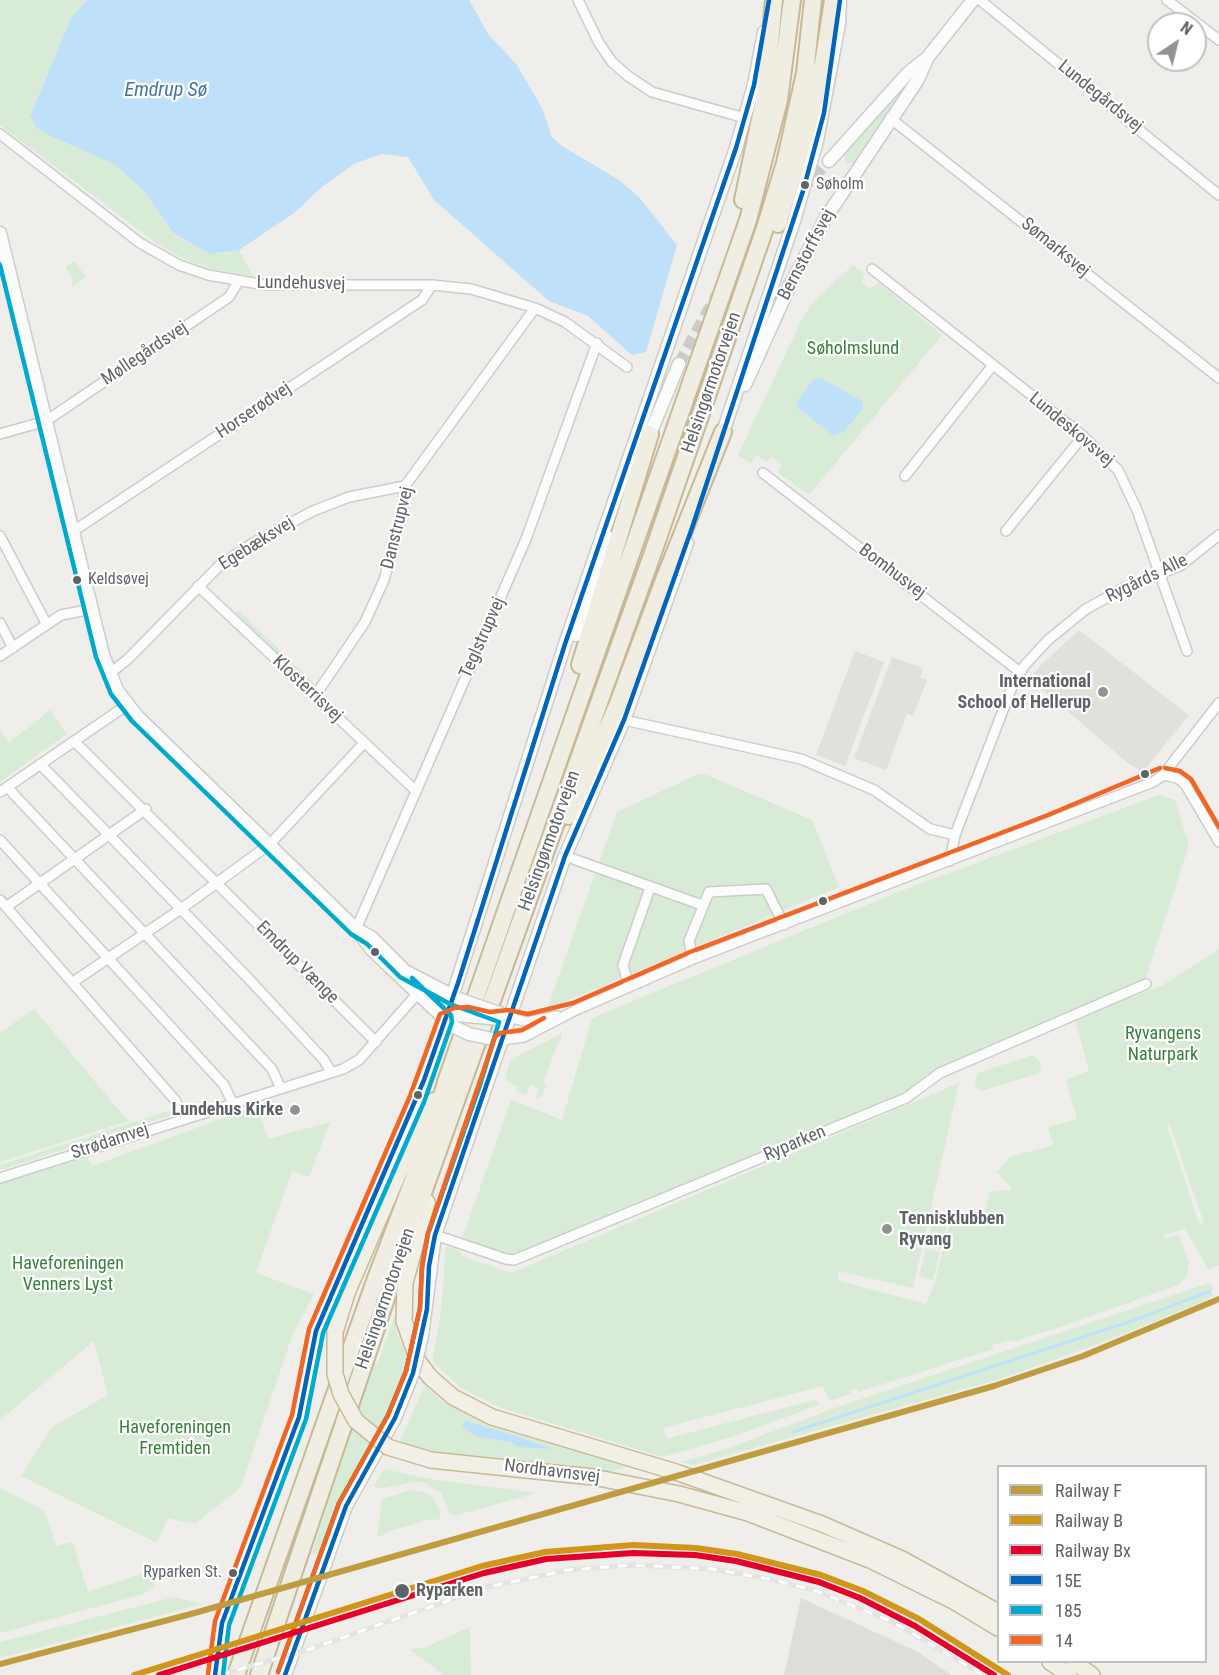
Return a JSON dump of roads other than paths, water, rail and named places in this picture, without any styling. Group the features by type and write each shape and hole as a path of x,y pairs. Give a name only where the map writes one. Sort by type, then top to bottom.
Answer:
{"highway":[{"path":"714,322 758,140 769,67 774,0"},
{"name":"Helsingørmotorvejen","path":"236,1675 433,1128 446,1082 748,220 770,142 786,56 792,0"},
{"name":"Helsingørmotorvejen","path":"259,1675 401,1254 458,1100 720,360 785,163 805,72 813,0"},
{"path":"720,360 776,231 789,192 824,58 833,0"},
{"path":"534,884 605,736 723,432"},
{"path":"561,752 578,673 650,434"},
{"path":"400,1170 421,1122 446,1082"},
{"name":"Nordhavnsvej","path":"458,1100 411,1257 403,1295 404,1321 410,1342 418,1361 437,1385 461,1403 492,1417 676,1472 822,1524 902,1559 997,1611"},
{"name":"Nordhavnsvej","path":"400,1170 343,1302 335,1332 333,1354 335,1374 341,1394 356,1421 388,1447 431,1460 593,1477 679,1494 736,1510 790,1528 870,1560 997,1627"},
{"path":"1051,1663 1069,1675"},
{"path":"1075,1663 1092,1675"}],"street":[{"path":"578,0 599,43 612,62 628,76 652,92 745,118"},
{"path":"215,1675 222,1623 299,1417 316,1331 451,1020 512,811 565,644 745,118 769,0"},
{"path":"285,1675 346,1506 394,1418 412,1373 422,1336 435,1235 504,1017 565,856 624,720 794,221 817,141 835,46 840,0"},
{"name":"Bernstorffsvej","path":"829,161 907,74 928,57 973,0"},
{"name":"Lundegårdsvej","path":"980,0 1219,195"},
{"path":"1167,0 1219,40"},
{"name":"Bernstorffsvej","path":"723,432 806,254 845,186 917,81 928,57"},
{"name":"Sømarksvej","path":"890,118 1219,378"},
{"name":"Lundehusvej","path":"0,134 140,243 179,265 238,282 265,285 432,285 471,289 535,308 565,322 597,343 627,367"},
{"path":"1,239 92,609 110,674 127,705 356,929 366,944 418,993 469,1034 498,1040 524,1038 576,1010 693,959 1143,786 1163,776 1219,703"},
{"name":"Lundeskovsvej","path":"872,269 1083,436 1118,470 1137,510 1187,651"},
{"name":"Møllegårdsvej","path":"0,434 46,421 229,297 238,282"},
{"name":"Horserødvej","path":"72,532 422,300 432,285"},
{"name":"Danstrupvej","path":"315,696 365,622 384,580 403,510 405,486 535,308"},
{"name":"Teglstrupvej","path":"356,929 526,539 597,343"},
{"path":"512,811 645,437 650,434 679,364"},
{"path":"904,476 993,365"},
{"path":"1006,531 1083,436"},
{"name":"Bomhusvej","path":"763,473 1020,672"},
{"name":"Egebæksvej","path":"110,674 128,659 198,586 228,560 282,526 313,511 349,497 405,486"},
{"name":"Rygårds Alle","path":"950,861 955,835 1020,672 1048,640 1072,618 1126,587 1159,575 1191,559 1219,535"},
{"path":"0,536 46,623"},
{"name":"Klosterrisvej","path":"198,586 416,791"},
{"path":"0,656 61,615 92,609"},
{"path":"0,623 13,648"},
{"path":"127,705 3,790 146,934 272,1069 281,1089"},
{"path":"624,720 801,759 874,790 930,829 955,835"},
{"name":"Emdrup Vænge","path":"74,741 146,809 376,1042"},
{"path":"73,982 218,884 270,844 364,743"},
{"path":"40,764 182,909 324,1060 331,1072"},
{"path":"1163,776 1177,777 1185,784 1219,842"},
{"path":"146,809 74,860 3,904 181,1108 184,1119"},
{"path":"0,840 224,1086 233,1104"},
{"path":"565,856 702,905"},
{"path":"629,987 623,964 650,888"},
{"path":"693,959 689,941 702,905 710,892 766,889 784,925"},
{"path":"356,929 372,938 405,971 432,987 504,1017 527,1022 576,1010"},
{"name":"Ryparken","path":"435,1235 514,1260 906,1098 940,1073 1146,984"},
{"name":"Strødamvej","path":"0,1178 281,1089 359,1060 418,993 432,987"},
{"path":"451,1020 471,1014 490,1020 504,1017"}],"water":[{"name":"Emdrup Sø","path":"87,0 469,0 488,34 517,65 542,108 552,137 562,146 619,180 639,197 677,245 646,352 632,355 588,316 549,301 434,200 408,157 381,154 354,164 323,186 294,213 239,250 210,254 174,234 144,191 114,164 37,128 30,116 71,18"},
{"path":"820,378 862,401 863,409 843,432 834,436 798,408 797,402 813,380"},
{"path":"465,1421 551,1449 518,1447 511,1442 475,1436 462,1426"}],"waterway":[{"path":"793,1432 1135,1320 1210,1291"}],"tunnel":[{"path":"801,190 829,161"},
{"path":"679,364 717,295"}],"railway":[{"path":"220,1675 310,1649 487,1587 568,1570 632,1565 713,1569 774,1580 816,1591 893,1622 983,1675"}],"rail line":[{"name":"F","path":"0,1664 191,1614 994,1386 1083,1356 1219,1299"},
{"name":"B","path":"134,1675 482,1566 545,1552 633,1545 696,1548 737,1554 821,1575 863,1591 919,1619 1008,1675"},
{"name":"Bx","path":"159,1675 484,1573 546,1559 633,1553 695,1555 736,1561 819,1582 860,1598 915,1626 994,1675"}],"place":[{"name":"Søholm","path":"805,185"},
{"name":"Keldsøvej","path":"77,580"},
{"name":"International School of Hellerup","path":"1103,692"},
{"name":"Lundehus Kirke","path":"295,1110"},
{"name":"Tennisklubben Ryvang","path":"887,1229"},
{"name":"Ryparken St.","path":"233,1573"},
{"name":"Ryparken","path":"402,1591"}],"park label":[{"name":"Søholmslund","path":"853,349"},
{"name":"Ryvangens Naturpark","path":"1163,1044"},
{"name":"Haveforeningen Venners Lyst","path":"68,1274"},
{"name":"Haveforeningen Fremtiden","path":"175,1438"}]}
